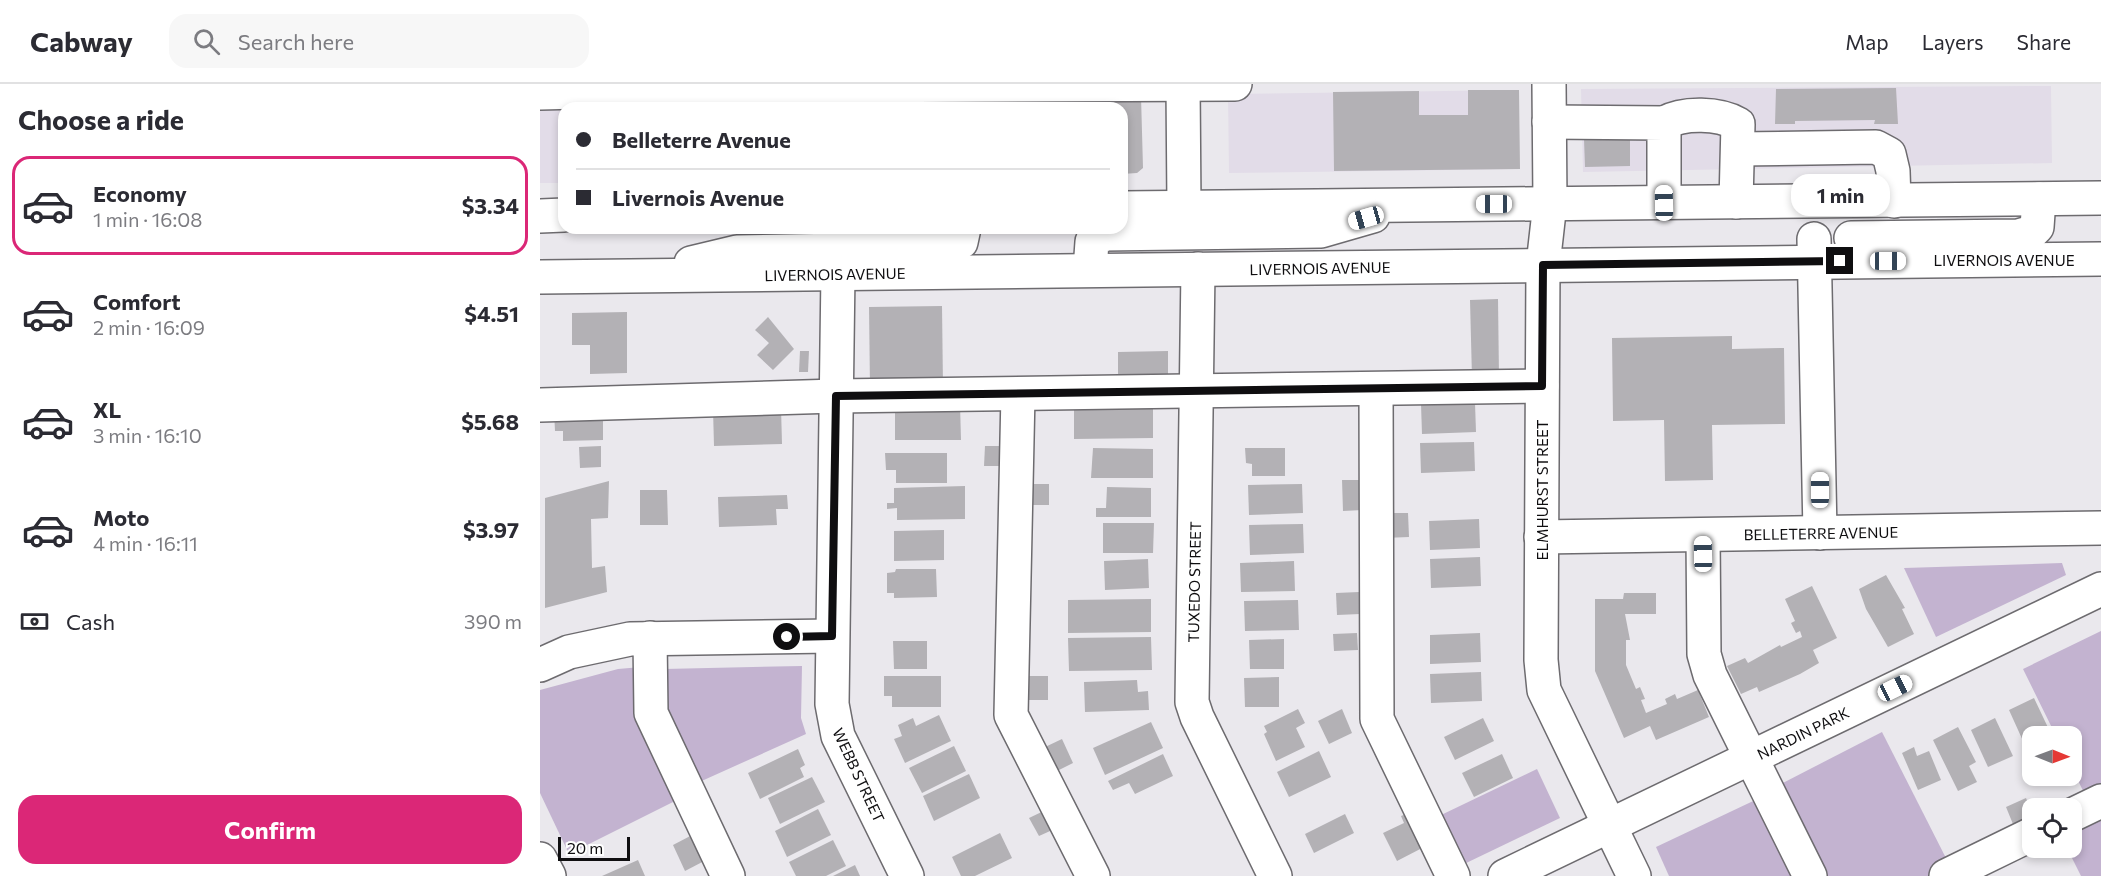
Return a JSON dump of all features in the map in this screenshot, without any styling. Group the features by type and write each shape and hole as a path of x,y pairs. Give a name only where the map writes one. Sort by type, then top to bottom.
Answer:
{"street":[{"path":"1183,84 1185,207"},
{"path":"540,93 816,93 998,85 1235,84"},
{"name":"ELMHURST STREET","path":"1549,84 1550,203 1543,265 1542,386 1541,660 1544,690 1634,876"},
{"path":"1550,122 1664,123 1673,118 1724,116 1738,124 1736,202"},
{"path":"1664,123 1664,203"},
{"path":"1738,149 1876,147 1889,154 1893,171 1894,201"},
{"path":"1128,208 2101,198"},
{"path":"1820,533 1815,250 2018,236 2032,232 2037,227 2039,199"},
{"path":"1128,234 1321,231 1412,205"},
{"path":"540,216 558,215"},
{"path":"643,276 737,252 946,248 961,242 963,234"},
{"path":"1090,270 1092,242 1104,234"},
{"name":"LIVERNOIS AVENUE","path":"540,277 1712,262 1815,250 2101,259"},
{"name":"TUXEDO STREET","path":"1198,269 1192,702 1197,717 1275,876"},
{"name":"WEBB STREET","path":"838,273 832,704 838,736 908,876"},
{"path":"540,405 836,396 1542,386"},
{"path":"1376,389 1377,719 1453,876"},
{"path":"1018,394 1011,715 1093,876"},
{"name":"BELLETERRE AVENUE","path":"1541,537 2101,528"},
{"path":"1702,535 1704,654 1710,675 1810,876"},
{"name":"NARDIN PARK","path":"1505,876 2101,589"},
{"path":"540,665 569,651 630,639 832,636"},
{"path":"650,638 651,712 728,876"},
{"path":"2082,810 2101,801"},
{"path":"1946,876 2022,839"},
{"path":"540,859 549,876"}],"shaded area":[{"path":"2051,86 2052,163 1583,172 1581,89"},
{"path":"1516,90 1517,169 1229,173 1228,94"},
{"path":"979,97 1019,98 1019,102 979,102"},
{"path":"774,98 774,102 558,102 558,183 540,183 540,102"},
{"path":"2062,563 2066,575 1936,637 1904,568"},
{"path":"2101,631 2101,792 2087,799 2081,786 2082,726 2051,726 2023,669"},
{"path":"802,666 801,718 806,734 695,784 664,719 664,669"},
{"path":"641,667 681,798 569,854 540,793 540,690 618,669"},
{"path":"1882,732 1950,866 1930,876 1818,876 1773,788"},
{"path":"1537,769 1560,818 1462,865 1439,816"},
{"path":"1768,794 1807,876 1669,876 1656,847"},
{"path":"2101,812 2101,876 2081,876 2072,858 2082,858 2082,822"}],"building":[{"path":"1896,88 1898,124 1874,124 1875,120 1795,121 1795,124 1775,124 1776,89"},
{"path":"1468,90 1519,90 1520,169 1334,171 1333,92 1419,91 1419,115 1468,115"},
{"path":"1141,96 1143,168 1137,173 1128,174 1128,102 1091,102 1091,97"},
{"path":"979,97 979,102 912,102 912,99"},
{"path":"1630,138 1630,166 1585,167 1584,139"},
{"path":"1498,299 1499,377 1472,378 1470,300"},
{"path":"942,306 943,387 870,388 869,307"},
{"path":"627,312 627,373 590,374 590,345 572,345 572,313"},
{"path":"768,317 794,349 773,370 757,355 769,343 755,330"},
{"path":"1732,336 1732,349 1784,348 1785,424 1712,425 1713,480 1665,481 1664,420 1613,421 1612,338"},
{"path":"800,351 809,351 808,372 799,372"},
{"path":"1168,351 1168,383 1118,384 1118,352"},
{"path":"1475,403 1476,432 1422,434 1421,404"},
{"path":"895,404 960,404 961,440 895,440"},
{"path":"1074,406 1153,406 1153,438 1074,439"},
{"path":"781,407 782,444 714,446 713,409"},
{"path":"603,410 603,440 563,441 563,431 555,431 554,411"},
{"path":"1474,442 1475,471 1421,473 1420,443"},
{"path":"601,446 601,467 580,468 579,447"},
{"path":"985,446 1006,446 1006,466 984,466"},
{"path":"1093,448 1153,449 1153,478 1091,478"},
{"path":"1245,448 1285,448 1285,476 1252,476 1252,464 1246,463"},
{"path":"885,453 947,453 947,483 896,483 896,470 886,470"},
{"path":"1342,480 1362,480 1363,510 1343,511"},
{"path":"609,481 608,518 591,519 592,568 605,566 607,592 545,608 545,498"},
{"path":"1027,484 1049,484 1049,505 1028,505"},
{"path":"1302,484 1303,513 1249,515 1248,485"},
{"path":"965,486 965,519 897,520 897,508 887,509 887,503 894,503 894,488"},
{"path":"1107,487 1151,488 1151,517 1096,517 1096,508 1106,508"},
{"path":"640,490 667,490 668,525 640,525"},
{"path":"787,495 788,509 776,509 777,525 719,527 718,497"},
{"path":"1383,513 1408,513 1409,537 1384,538"},
{"path":"1479,519 1480,548 1430,550 1429,521"},
{"path":"1103,523 1154,523 1153,553 1103,553"},
{"path":"1303,524 1304,553 1250,555 1249,525"},
{"path":"944,530 944,560 894,561 894,531"},
{"path":"1480,557 1481,586 1431,588 1430,559"},
{"path":"1148,559 1149,588 1105,590 1104,561"},
{"path":"1294,561 1295,591 1241,592 1240,563"},
{"path":"896,569 936,569 937,597 894,598 894,593 887,593 887,573 895,572"},
{"path":"1886,575 1905,608 1902,609 1914,634 1888,647 1866,609 1859,589"},
{"path":"1812,586 1837,638 1813,650 1819,663 1759,692 1757,687 1741,694 1727,666 1745,658 1748,663 1780,645 1781,647 1802,637 1800,631 1796,633 1791,623 1795,621 1785,599"},
{"path":"1359,592 1360,614 1337,615 1336,593"},
{"path":"1624,593 1656,593 1656,614 1625,614 1630,640 1626,640 1626,665 1636,689 1640,687 1645,699 1641,700 1646,713 1667,704 1665,699 1675,694 1677,699 1698,690 1709,717 1656,740 1650,726 1624,738 1595,671 1595,599 1623,599"},
{"path":"1151,599 1151,632 1068,633 1068,600"},
{"path":"1298,600 1299,630 1245,631 1244,601"},
{"path":"1357,633 1358,650 1334,651 1333,634"},
{"path":"1480,633 1481,662 1430,664 1430,635"},
{"path":"1151,637 1152,670 1069,671 1068,638"},
{"path":"1284,639 1284,669 1250,669 1249,640"},
{"path":"893,641 927,641 927,669 894,669"},
{"path":"1481,672 1482,701 1431,703 1430,674"},
{"path":"884,676 941,676 941,707 892,707 892,696 884,696"},
{"path":"1024,676 1048,676 1048,700 1023,700"},
{"path":"1279,677 1279,707 1245,707 1244,678"},
{"path":"1137,680 1138,692 1148,691 1149,710 1085,712 1084,682"},
{"path":"2034,698 2047,726 2022,726 2022,739 2009,710"},
{"path":"1298,709 1305,723 1296,728 1305,747 1276,761 1264,734 1267,732 1264,726"},
{"path":"1342,709 1352,733 1329,744 1318,721"},
{"path":"939,715 951,741 905,763 894,739 902,736 898,725 913,718 916,726"},
{"path":"1483,718 1494,741 1455,760 1444,737"},
{"path":"1995,718 2013,756 1988,767 1971,730"},
{"path":"1151,722 1163,748 1105,775 1093,748"},
{"path":"1958,727 1976,762 1969,766 1977,782 1958,791 1933,740"},
{"path":"1062,739 1073,763 1055,772 1043,748"},
{"path":"954,746 966,771 922,793 909,768"},
{"path":"1914,747 1917,756 1929,751 1941,780 1918,790 1902,753"},
{"path":"798,749 805,765 800,768 804,777 760,799 748,773"},
{"path":"1319,751 1331,777 1289,797 1277,772"},
{"path":"1163,754 1173,776 1135,794 1129,783 1113,790 1108,781"},
{"path":"1502,754 1513,778 1474,797 1462,773"},
{"path":"969,774 980,798 934,821 923,796"},
{"path":"812,777 825,802 780,824 768,798"},
{"path":"2022,800 2022,826 2015,829 2006,807"},
{"path":"1050,808 1059,827 1039,836 1029,818"},
{"path":"818,809 831,835 787,857 775,831"},
{"path":"1409,813 1426,846 1397,861 1383,833 1404,823 1401,816"},
{"path":"1345,814 1354,833 1314,853 1305,834"},
{"path":"696,833 708,859 685,871 673,845"},
{"path":"1000,833 1012,858 975,876 961,876 952,857"},
{"path":"833,840 846,866 826,876 796,876 789,862"},
{"path":"638,860 645,876 602,876"},
{"path":"855,865 860,876 833,876"}],"route":[{"path":"787,637 832,636 836,396 1542,386 1543,265 1840,261"}]}
